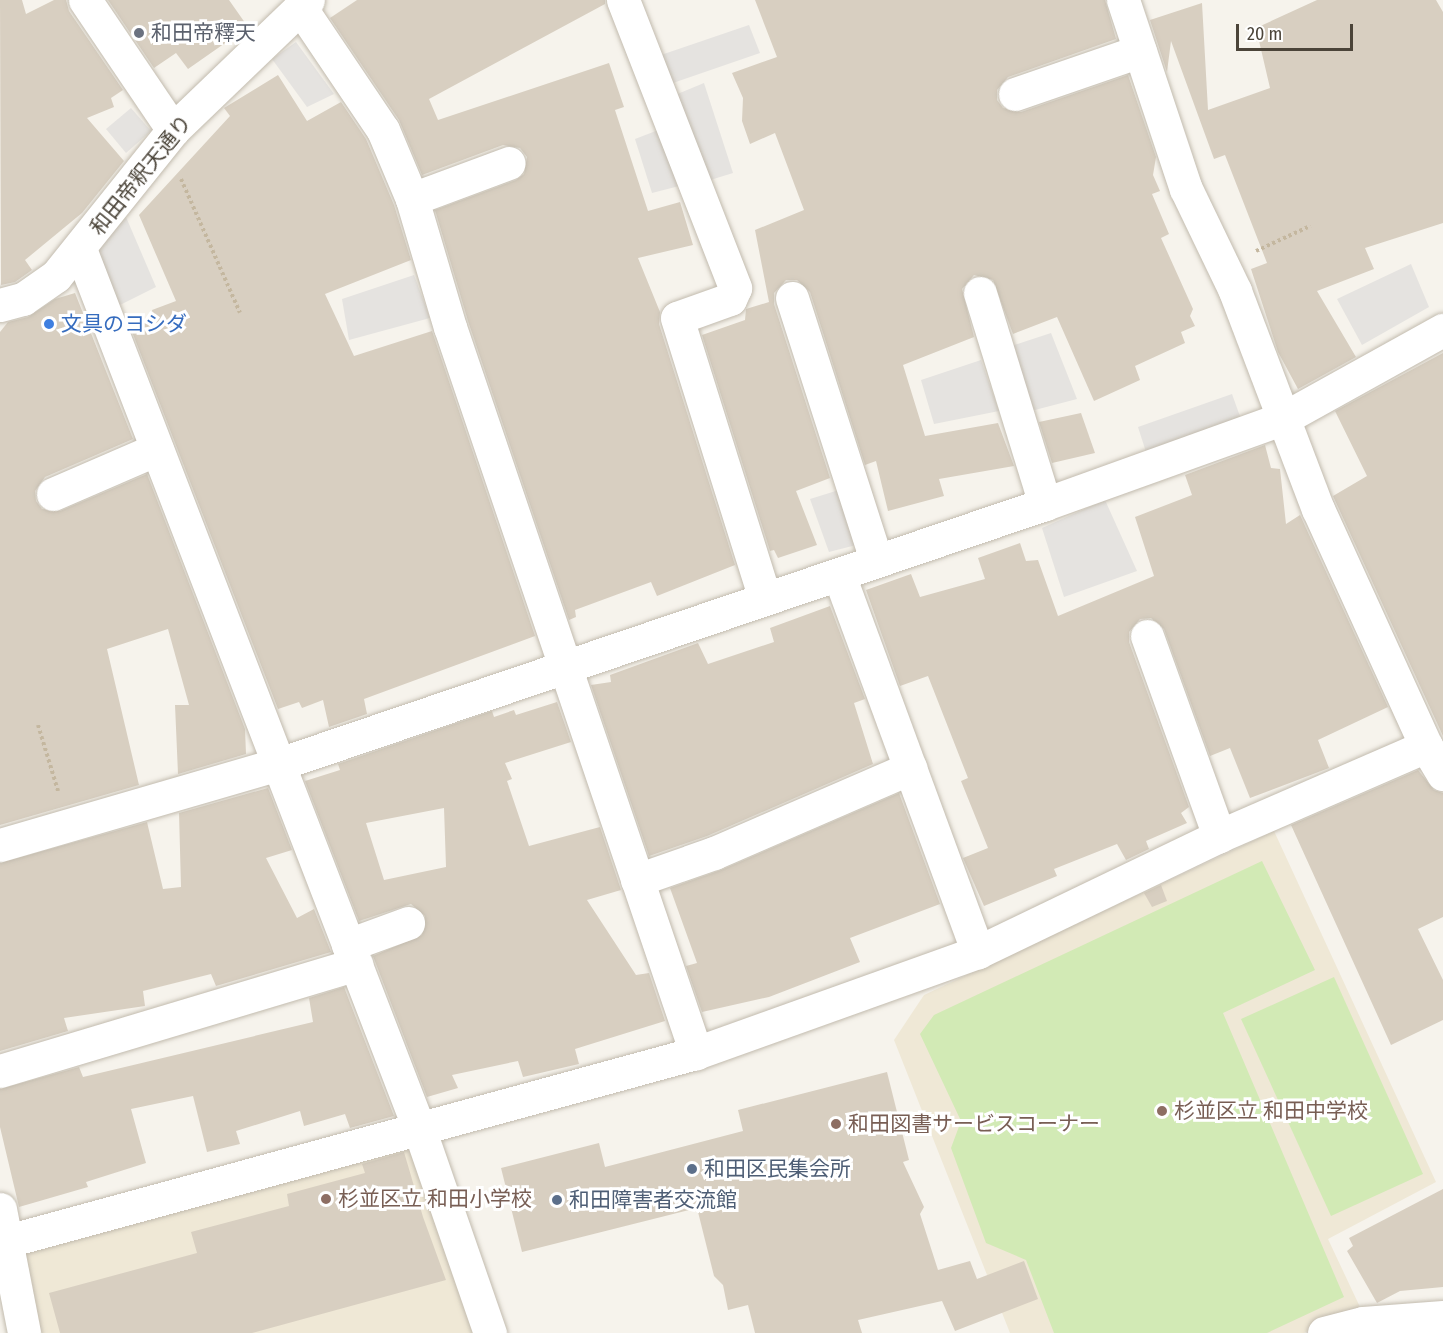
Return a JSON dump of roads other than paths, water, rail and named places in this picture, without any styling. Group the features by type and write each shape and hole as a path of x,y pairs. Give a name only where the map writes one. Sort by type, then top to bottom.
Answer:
{"street":[{"path":"85,0 169,137"},
{"path":"623,0 735,288 730,299 677,318 765,599"},
{"path":"1133,2 1140,51 1186,189 1223,267 1318,509 1426,746 1443,774"},
{"path":"304,3 383,130 412,199 450,327 696,1053"},
{"name":"和田帝釈天通り","path":"0,305 23,299 56,276 169,137 304,3"},
{"path":"1015,94 1140,51"},
{"path":"412,199 509,163"},
{"path":"80,249 420,1131 490,1333"},
{"path":"980,293 1045,504"},
{"path":"792,298 876,560"},
{"path":"0,845 279,764 1045,504 1284,418 1443,330"},
{"path":"53,494 157,449"},
{"path":"839,575 978,952"},
{"path":"1148,636 1219,836"},
{"path":"5,1242 420,1131 696,1053 978,952 1219,836 1426,746"},
{"path":"638,880 714,853 910,768"},
{"path":"0,1071 352,954 408,923"},
{"path":"0,1209 24,1333"},
{"path":"1324,1333 1364,1323 1443,1317"}],"place":[{"name":"和田帝釋天","path":"139,33"},
{"name":"文具のヨシダ","path":"49,324"},
{"name":"杉並区立 和田中学校","path":"1162,1111"},
{"name":"和田図書サービスコーナー","path":"836,1124"},
{"name":"和田区民集会所","path":"692,1169"},
{"name":"杉並区立 和田小学校","path":"326,1199"},
{"name":"和田障害者交流館","path":"557,1200"}]}
